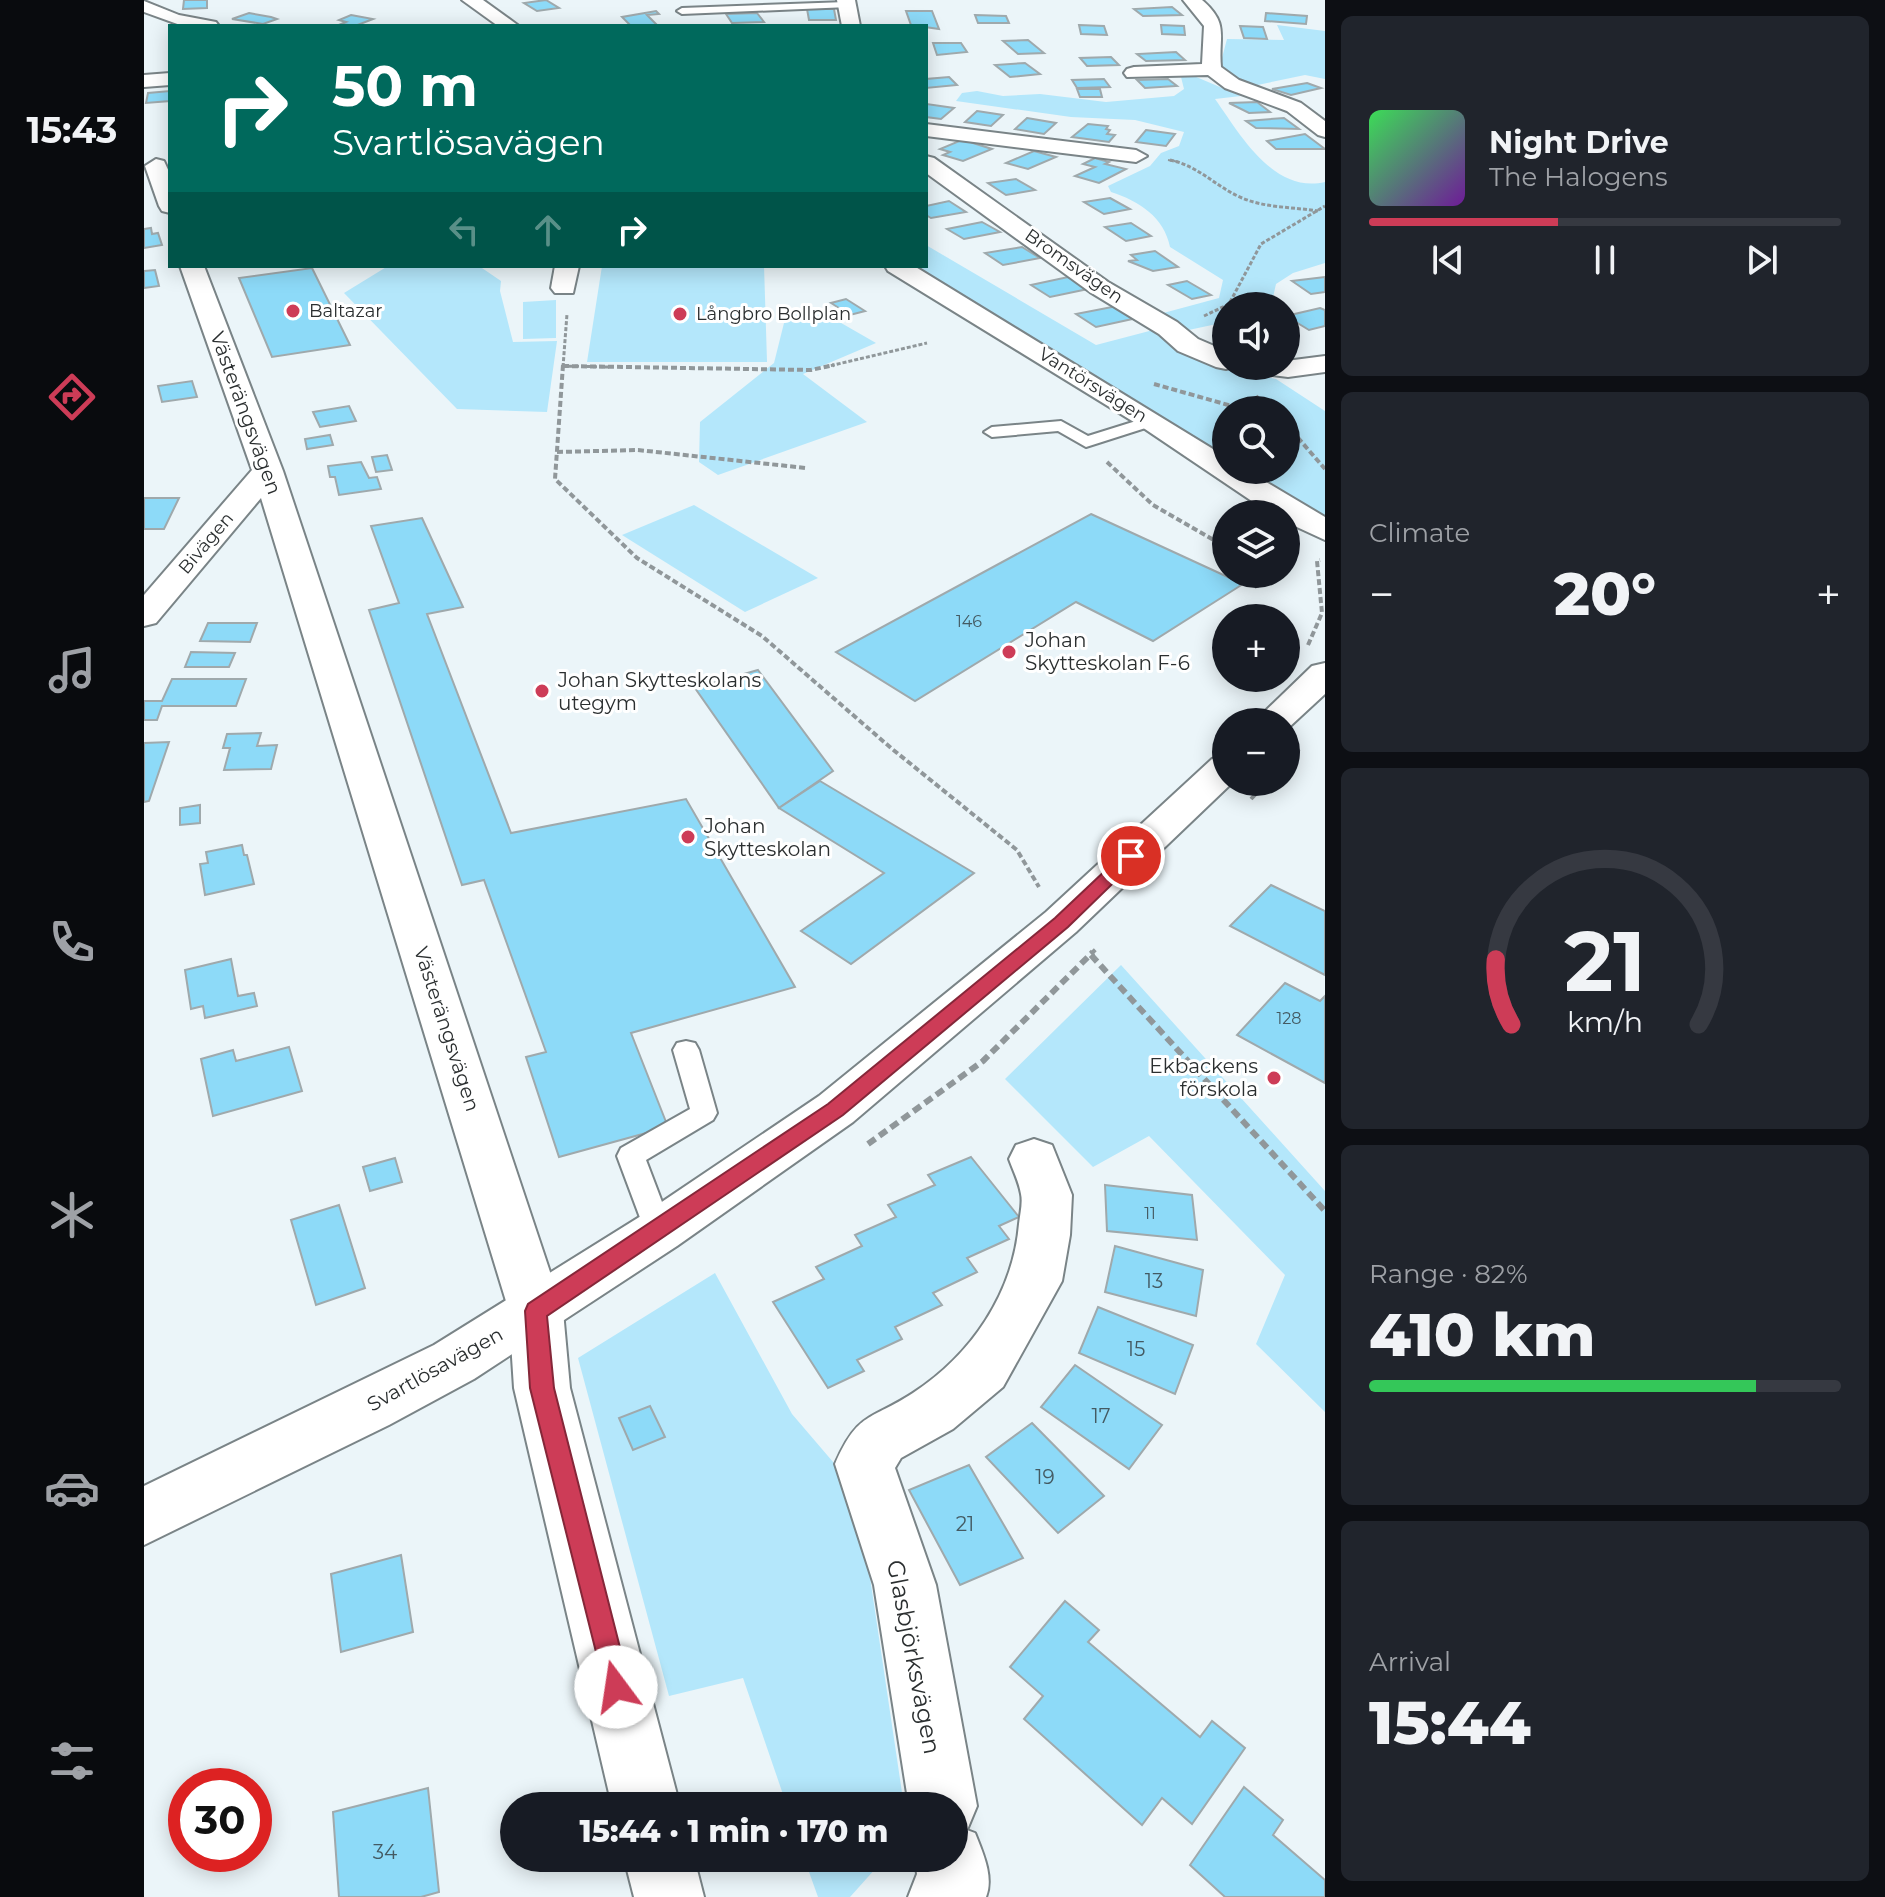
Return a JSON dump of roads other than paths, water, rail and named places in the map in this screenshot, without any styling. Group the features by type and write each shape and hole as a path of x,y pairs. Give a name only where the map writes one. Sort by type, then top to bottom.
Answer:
{"street":[{"path":"471,0 507,24"},
{"path":"1192,0 1208,15 1216,30 1212,69"},
{"path":"846,3 851,24"},
{"path":"144,6 174,19 200,24"},
{"path":"1134,73 1212,69 1232,84 1294,107 1325,131"},
{"path":"144,81 168,79"},
{"path":"928,130 1136,156"},
{"name":"Bromsvägen","path":"928,164 1099,287 1168,328 1188,345 1212,355"},
{"path":"157,166 168,200"},
{"name":"Västerängsvägen","path":"193,268 268,471 536,1311 542,1388 643,1792"},
{"name":"Vantörsvägen","path":"900,268 1152,421 1271,500"},
{"path":"1300,367 1325,364"},
{"name":"Bivägen","path":"144,616 268,471"},
{"name":"Vantörsvägen","path":"1300,517 1325,530"},
{"name":"Vantörsvägen","path":"1300,527 1321,553"},
{"path":"1288,708 1325,674"},
{"name":"Svartlösavägen","path":"144,1516 369,1407 454,1362 659,1231 836,1109 1061,922 1212,780"},
{"name":"Glasbjörksvägen","path":"941,1792 905,1585 864,1464 881,1439 933,1411 983,1370 1008,1331 1035,1281 1044,1235 1047,1195 1034,1159"},
{"path":"663,1872 669,1897"}],"lane":[{"path":"682,11 846,3"},
{"path":"992,432 1061,426 1086,442 1152,421"},
{"path":"659,1231 631,1156 704,1113 686,1050"}],"place":[{"name":"Baltazar","path":"293,311"},
{"name":"Långbro Bollplan","path":"680,314"},
{"name":"Johan Skytteskolan F-6","path":"1009,652"},
{"name":"Johan Skytteskolans utegym","path":"542,691"},
{"name":"Johan Skytteskolan","path":"688,837"},
{"name":"Ekbackens förskola","path":"1274,1078"}]}
